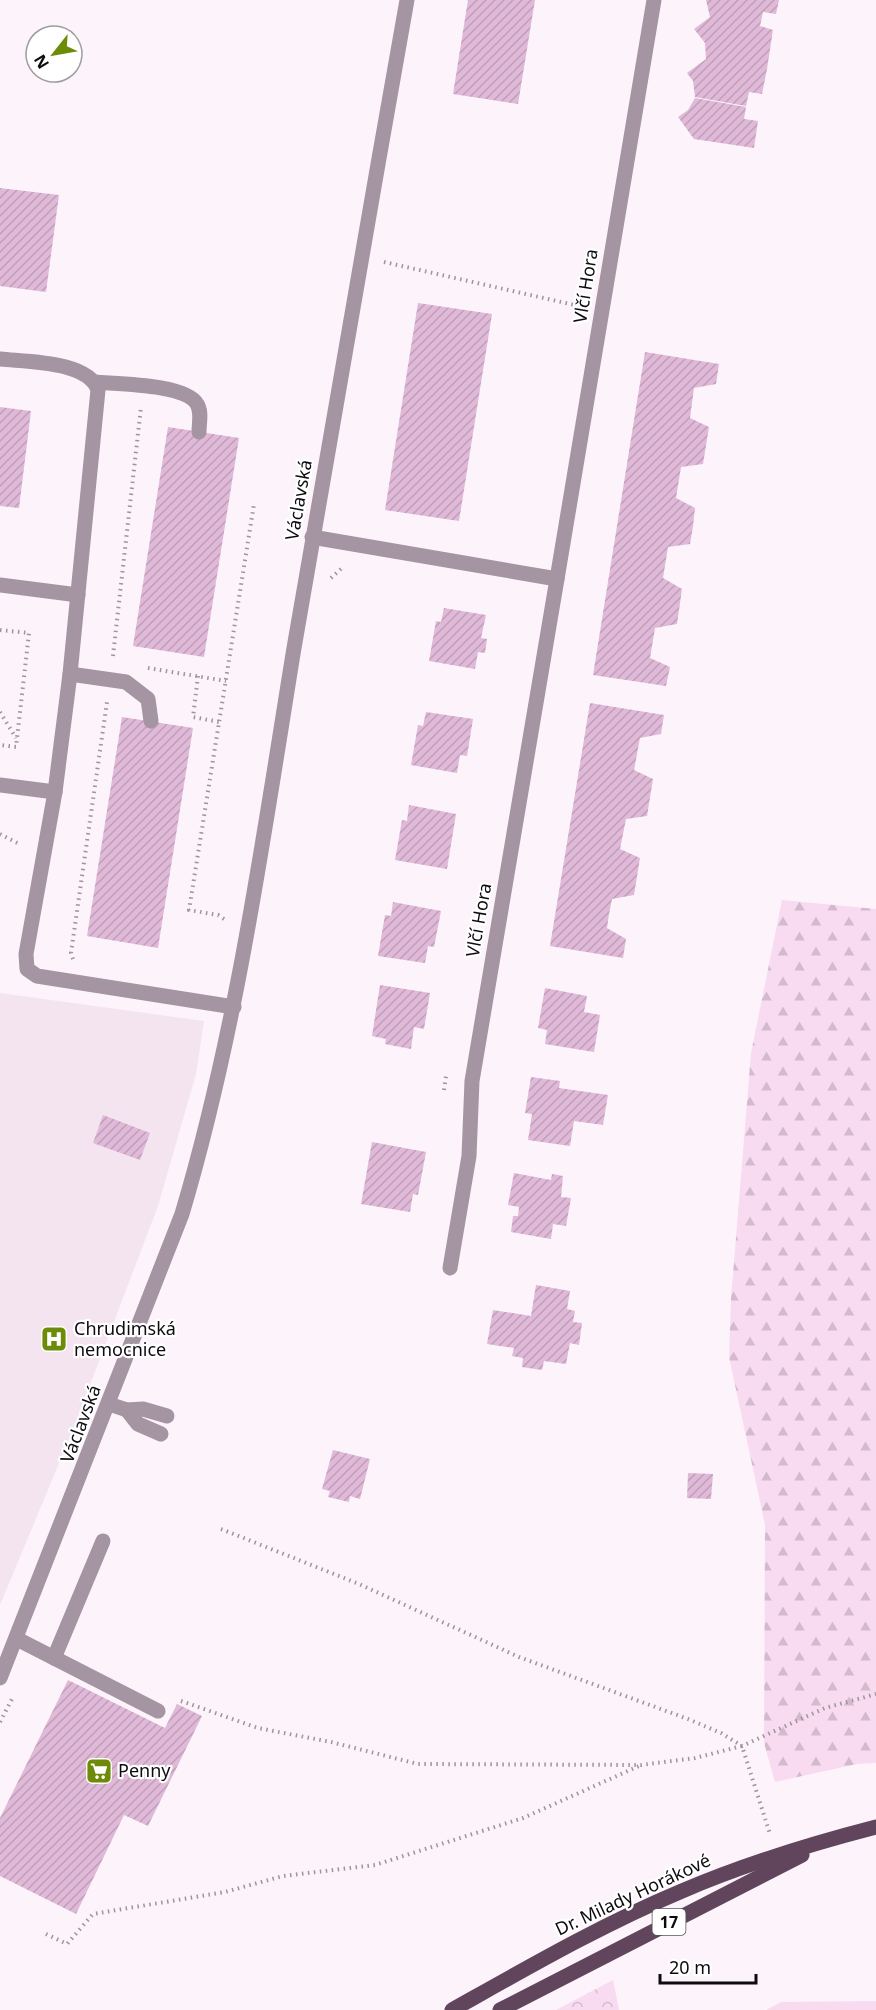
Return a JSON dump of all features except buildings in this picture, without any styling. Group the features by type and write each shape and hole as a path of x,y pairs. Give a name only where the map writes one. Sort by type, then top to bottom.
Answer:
{"main road":[{"name":"Dr. Milady Horákové","path":"452,2010 635,1912 681,1891 777,1855 876,1827"},
{"name":"Dr. Milady Horákové","path":"500,2010 839,1836"}],"street":[{"name":"Václavská","path":"0,1678 182,1214 202,1145 234,1007 312,537 407,0"},
{"name":"Vlčí Hora","path":"450,1268 469,1156 472,1081 654,0"},
{"path":"0,359 71,368 95,382 171,390 189,395 200,410 199,432"},
{"path":"95,382 98,399 70,674 55,792 26,954 27,969 37,976 234,1007"},
{"path":"312,537 556,579"},
{"path":"0,585 78,595"},
{"path":"70,674 130,684 148,699 152,721"},
{"path":"0,785 55,792"},
{"path":"109,1404 127,1410 143,1409 167,1416"},
{"path":"127,1410 138,1424 161,1434"},
{"path":"54,1658 103,1541"},
{"path":"17,1639 158,1711"}],"path":[{"path":"381,262 602,311"},
{"path":"327,584 340,568 351,565"},
{"path":"0,630 29,633 16,747 0,745"},
{"path":"144,668 226,681"},
{"path":"198,676 192,717 219,722"},
{"path":"0,712 16,738"},
{"path":"444,1090 447,1067"},
{"path":"221,1529 359,1584 519,1657 721,1733 742,1746 777,1855"},
{"path":"158,1711 168,1696 258,1728 331,1742 418,1764 641,1765 696,1758 742,1746 825,1708 876,1694"},
{"path":"46,1934 67,1944 93,1914 225,1892 283,1876 375,1865 523,1818 641,1765"}],"shaded area":[{"name":"Chrudimská nemocnice","path":"0,993 204,1021 196,1074 158,1206 72,1432 0,1605"}],"green space":[{"path":"782,900 876,909 876,1763 857,1764 775,1782 764,1743 765,1525 729,1357 731,1299 751,1053"},
{"path":"613,1980 619,2010 556,2010"},
{"path":"876,2001 876,2010 766,2010 781,2002"}],"place":[{"name":"Chrudimská nemocnice","path":"54,1339"},
{"name":"Penny","path":"99,1771"}]}
